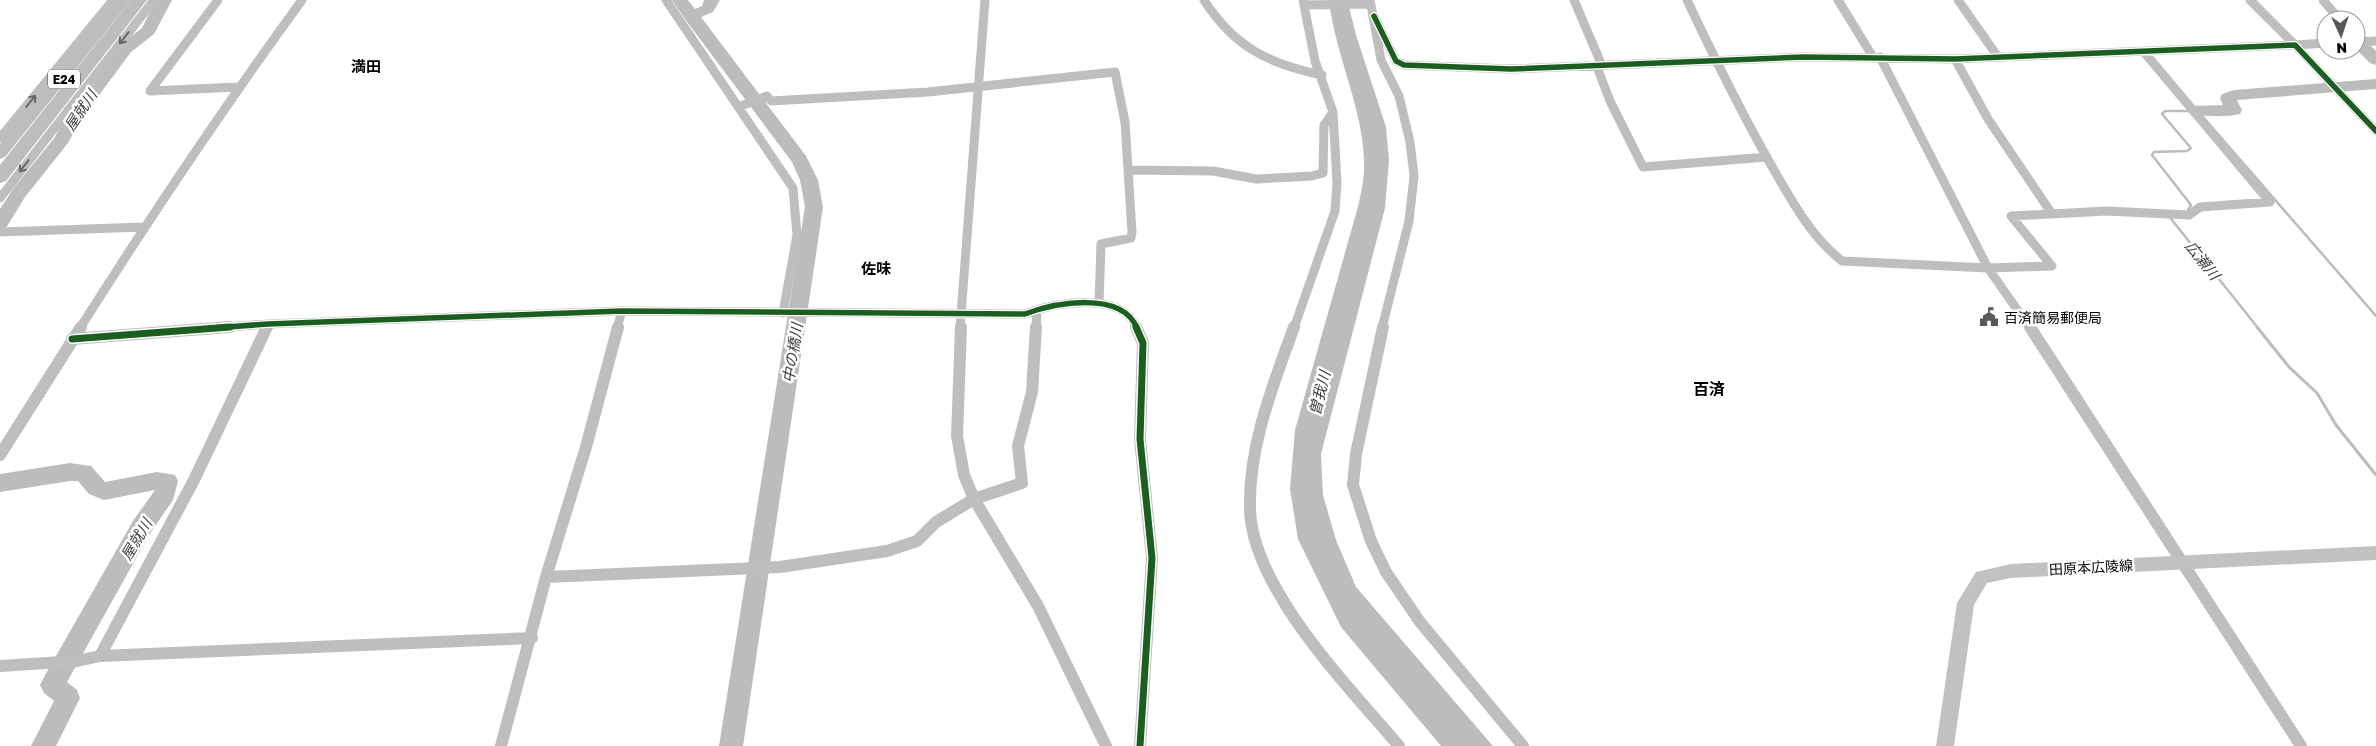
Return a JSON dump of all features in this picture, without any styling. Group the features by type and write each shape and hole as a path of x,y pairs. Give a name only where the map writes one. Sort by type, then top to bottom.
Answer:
{"highway":[{"name":"E24","path":"0,156 126,0"},
{"name":"E24","path":"0,178 140,0"}],"main road":[{"name":"田原本広陵線","path":"1945,746 1966,603 1982,578 2012,571 2376,553"}],"street":[{"path":"0,138 113,0"},
{"path":"0,198 154,0"},
{"path":"218,0 150,91 238,88"},
{"path":"0,455 72,338 144,227 238,88 302,0"},
{"path":"666,0 793,188 798,208 795,257 784,313"},
{"path":"985,0 961,312 957,436 964,475 974,499 1038,606 1106,746"},
{"path":"1204,0 1222,28 1251,51 1291,70 1322,75"},
{"path":"1574,0 1599,64 1597,67 1610,101 1643,167 1767,158"},
{"path":"1687,0 1715,61 1767,158 1820,243 1834,258 1842,261 1988,268 2052,266 2011,216 2107,211 2189,215 2200,207 2270,202 2144,52"},
{"path":"1838,0 1851,24 1877,57 1988,268 2036,336 2301,746"},
{"path":"1958,0 1998,57"},
{"path":"2250,0 2336,87 2376,131"},
{"path":"2323,0 2332,10"},
{"path":"1369,6 1306,3 1315,61 1322,75 1332,112 1337,183 1335,211 1273,385 1253,464 1249,500 1254,532 1262,557 1287,602 1308,635 1399,746"},
{"path":"1369,6 1396,61 1404,65 1510,69 1599,64 1877,57 1998,57 2316,44"},
{"path":"1369,6 1381,60 1399,96 1410,142 1414,176 1409,221 1390,292 1356,454 1353,485 1371,542 1386,572 1420,622 1452,663 1523,746"},
{"path":"1955,58 1968,87 2020,169 2052,214"},
{"path":"739,106 767,96 771,101 978,87 1115,72 1125,122 1129,170 1131,238 1101,244 1099,303"},
{"path":"1129,170 1213,171 1256,179 1312,176 1323,173 1324,125 1332,112"},
{"path":"2,232 144,227"},
{"path":"72,338 268,324 622,311 784,313 961,312 1025,314 1045,308 1099,303 1119,308 1135,324 1143,343 1140,439 1152,558 1140,746"},
{"path":"501,746 532,638 546,577 586,447 622,311"},
{"path":"546,577 780,567 887,551 916,541 936,522 974,499 1022,483 1018,446 1032,392 1037,311"},
{"path":"100,656 194,480 268,324"},
{"path":"0,666 77,661 100,656 532,638"}],"water":[{"name":"曽我川","path":"1329,0 1349,7 1356,35 1386,127 1389,160 1385,208 1321,454 1323,495 1336,540 1356,587 1493,746 1441,746 1341,627 1298,539 1290,489 1295,430 1359,203 1364,173 1360,127 1337,42"}],"waterway":[{"name":"屋就川","path":"0,224 19,193 62,139 72,119 125,49 148,31 164,0"},
{"name":"中の橋川","path":"680,0 692,15"},
{"path":"692,15 708,9 712,0"},
{"name":"中の橋川","path":"692,15 800,160 809,180 814,207 731,746"},
{"name":"広瀬川","path":"2366,50 2376,60"},
{"name":"広瀬川","path":"2199,110 2234,110 2228,98 2240,95 2376,84"},
{"name":"広瀬川","path":"2197,110 2376,316"},
{"name":"広瀬川","path":"2188,210 2191,205 2152,155 2154,152 2187,151 2191,148 2162,114 2165,111 2190,111"},
{"name":"広瀬川","path":"2168,215 2258,328"},
{"name":"広瀬川","path":"2257,327 2289,367 2317,393 2336,425 2376,475"},
{"name":"屋就川","path":"0,483 70,472 83,472 97,488 104,491 157,481 167,481 165,494 141,528 52,685 68,698 43,746"}],"cycle path":[{"path":"1374,16 1396,61 1404,65 1511,69 1804,57 1955,59 2295,45 2376,131"},
{"path":"72,339 268,324 622,311 1025,314 1045,307 1099,303 1110,305 1126,313 1135,324 1143,343 1140,439 1152,558 1140,746"}],"place":[{"name":"百済簡易郵便局","path":"1989,317"}],"district":[{"name":"満田","path":"366,66"},
{"name":"佐味","path":"876,268"},
{"name":"百済","path":"1709,389"}]}
